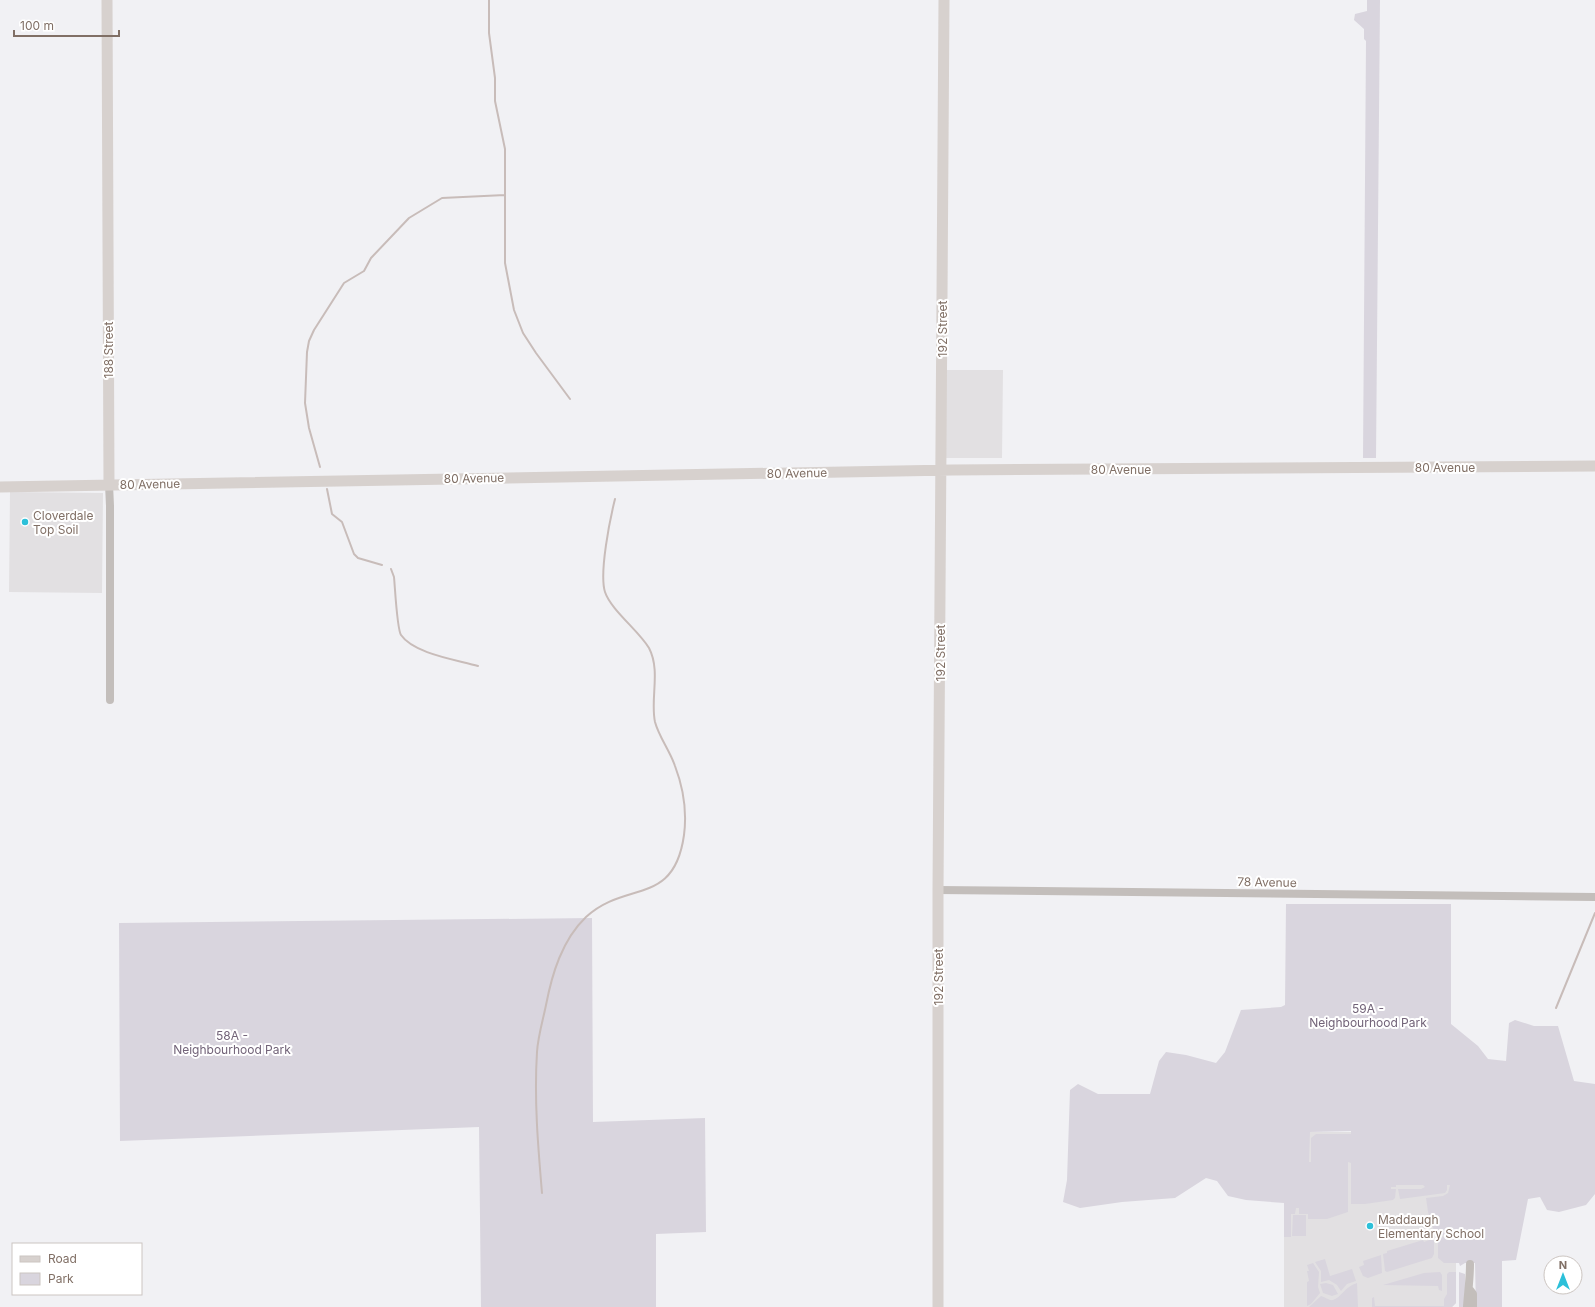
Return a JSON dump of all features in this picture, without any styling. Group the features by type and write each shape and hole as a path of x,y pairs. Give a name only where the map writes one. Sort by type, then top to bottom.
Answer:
{"main road":[{"name":"188 Street","path":"107,0 109,484"},
{"name":"192 Street","path":"938,1307 938,890 944,0"},
{"name":"80 Avenue","path":"0,487 941,470 1595,466"}],"street":[{"name":"188 Street","path":"109,484 110,700"},
{"name":"78 Avenue","path":"938,890 1595,896"},
{"path":"1467,1307 1470,1289 1470,1264"},
{"path":"1470,1289 1473,1294 1473,1307"}],"shaded area":[{"path":"943,370 1003,370 1002,458 942,458"},
{"path":"10,492 103,493 102,593 9,592"},
{"name":"Maddaugh Elementary School","path":"1310,1132 1456,1132 1456,1303 1452,1307 1284,1307 1284,1163"}],"green space":[{"path":"1367,0 1380,0 1376,458 1363,458 1366,41 1364,39 1364,29 1354,20 1355,14 1367,11"},
{"name":"59A - Neighbourhood Park","path":"1286,904 1451,904 1451,1024 1478,1046 1488,1059 1506,1061 1509,1023 1515,1020 1534,1026 1558,1026 1574,1081 1595,1084 1595,1194 1586,1205 1559,1212 1547,1210 1540,1197 1528,1199 1516,1260 1502,1261 1502,1307 1476,1307 1475,1263 1465,1263 1460,1266 1459,1263 1444,1263 1438,1258 1438,1238 1444,1237 1444,1235 1435,1234 1428,1212 1426,1198 1443,1196 1448,1193 1450,1185 1447,1185 1447,1190 1445,1193 1400,1199 1398,1189 1421,1189 1425,1187 1423,1185 1396,1185 1396,1187 1391,1187 1391,1189 1396,1189 1395,1198 1393,1200 1365,1204 1351,1204 1351,1163 1348,1162 1348,1212 1327,1219 1308,1219 1308,1214 1299,1214 1299,1208 1296,1208 1295,1214 1291,1214 1291,1237 1284,1237 1284,1203 1246,1200 1228,1196 1217,1181 1206,1178 1175,1198 1122,1202 1080,1208 1063,1202 1067,1180 1070,1090 1078,1084 1098,1094 1150,1094 1159,1061 1166,1052 1186,1055 1216,1063 1225,1052 1241,1010 1281,1007 1285,1005","holes":["1351,1131 1351,1134 1316,1134 1311,1138 1311,1162 1309,1162 1310,1132"]},
{"name":"58A - Neighbourhood Park","path":"592,918 593,1122 705,1118 706,1232 656,1234 656,1307 481,1307 479,1127 120,1141 119,923"},
{"path":"1293,1215 1306,1215 1306,1236 1292,1236"},
{"path":"1432,1239 1434,1241 1434,1254 1432,1258 1387,1272 1385,1271 1383,1254 1387,1253 1387,1251 1423,1240 1424,1242"},
{"path":"1381,1255 1382,1273 1368,1278 1363,1276 1359,1267 1364,1265 1363,1261"},
{"path":"1325,1259 1330,1276 1352,1269 1356,1281 1347,1284 1341,1291 1337,1285 1329,1280 1321,1282 1321,1271 1315,1262"},
{"path":"1313,1263 1319,1272 1318,1287 1320,1293 1311,1304 1307,1306 1307,1282 1309,1281 1307,1271 1309,1271 1307,1265"},
{"path":"1440,1272 1442,1275 1442,1291 1439,1290 1438,1286 1383,1285 1424,1273"},
{"path":"1449,1272 1456,1272 1456,1303 1452,1307 1372,1307 1372,1298 1374,1297 1375,1306 1444,1306 1444,1299 1447,1294 1447,1274"},
{"path":"1459,1272 1465,1274 1465,1307 1459,1307"},
{"path":"1326,1283 1333,1285 1338,1294 1332,1296 1323,1293 1320,1284"},
{"path":"1357,1283 1358,1307 1309,1307 1321,1296 1330,1300 1336,1299 1349,1287"}],"waterway":[{"path":"489,0 489,33 495,78 495,101 505,149 505,263 514,310 523,333 570,399"},
{"path":"320,467 309,428 305,403 307,352 309,341 314,330 344,283 364,271 371,258 409,218 442,198 505,195"},
{"path":"327,489 332,514 342,522 354,554 358,558 382,565"},
{"path":"542,1193 536,1105 537,1052 539,1034 548,993 559,958 570,936 586,917 601,906 659,883 670,873 679,858 685,826 684,800 678,774 655,722 655,675 649,648 613,606 605,592 603,572 604,559 615,499"},
{"path":"391,569 394,577 397,617 400,631 401,635 407,642 426,652 478,666"},
{"path":"1556,1008 1595,913"}],"place":[{"name":"Cloverdale Top Soil","path":"25,522"},
{"name":"Maddaugh Elementary School","path":"1370,1226"}]}
